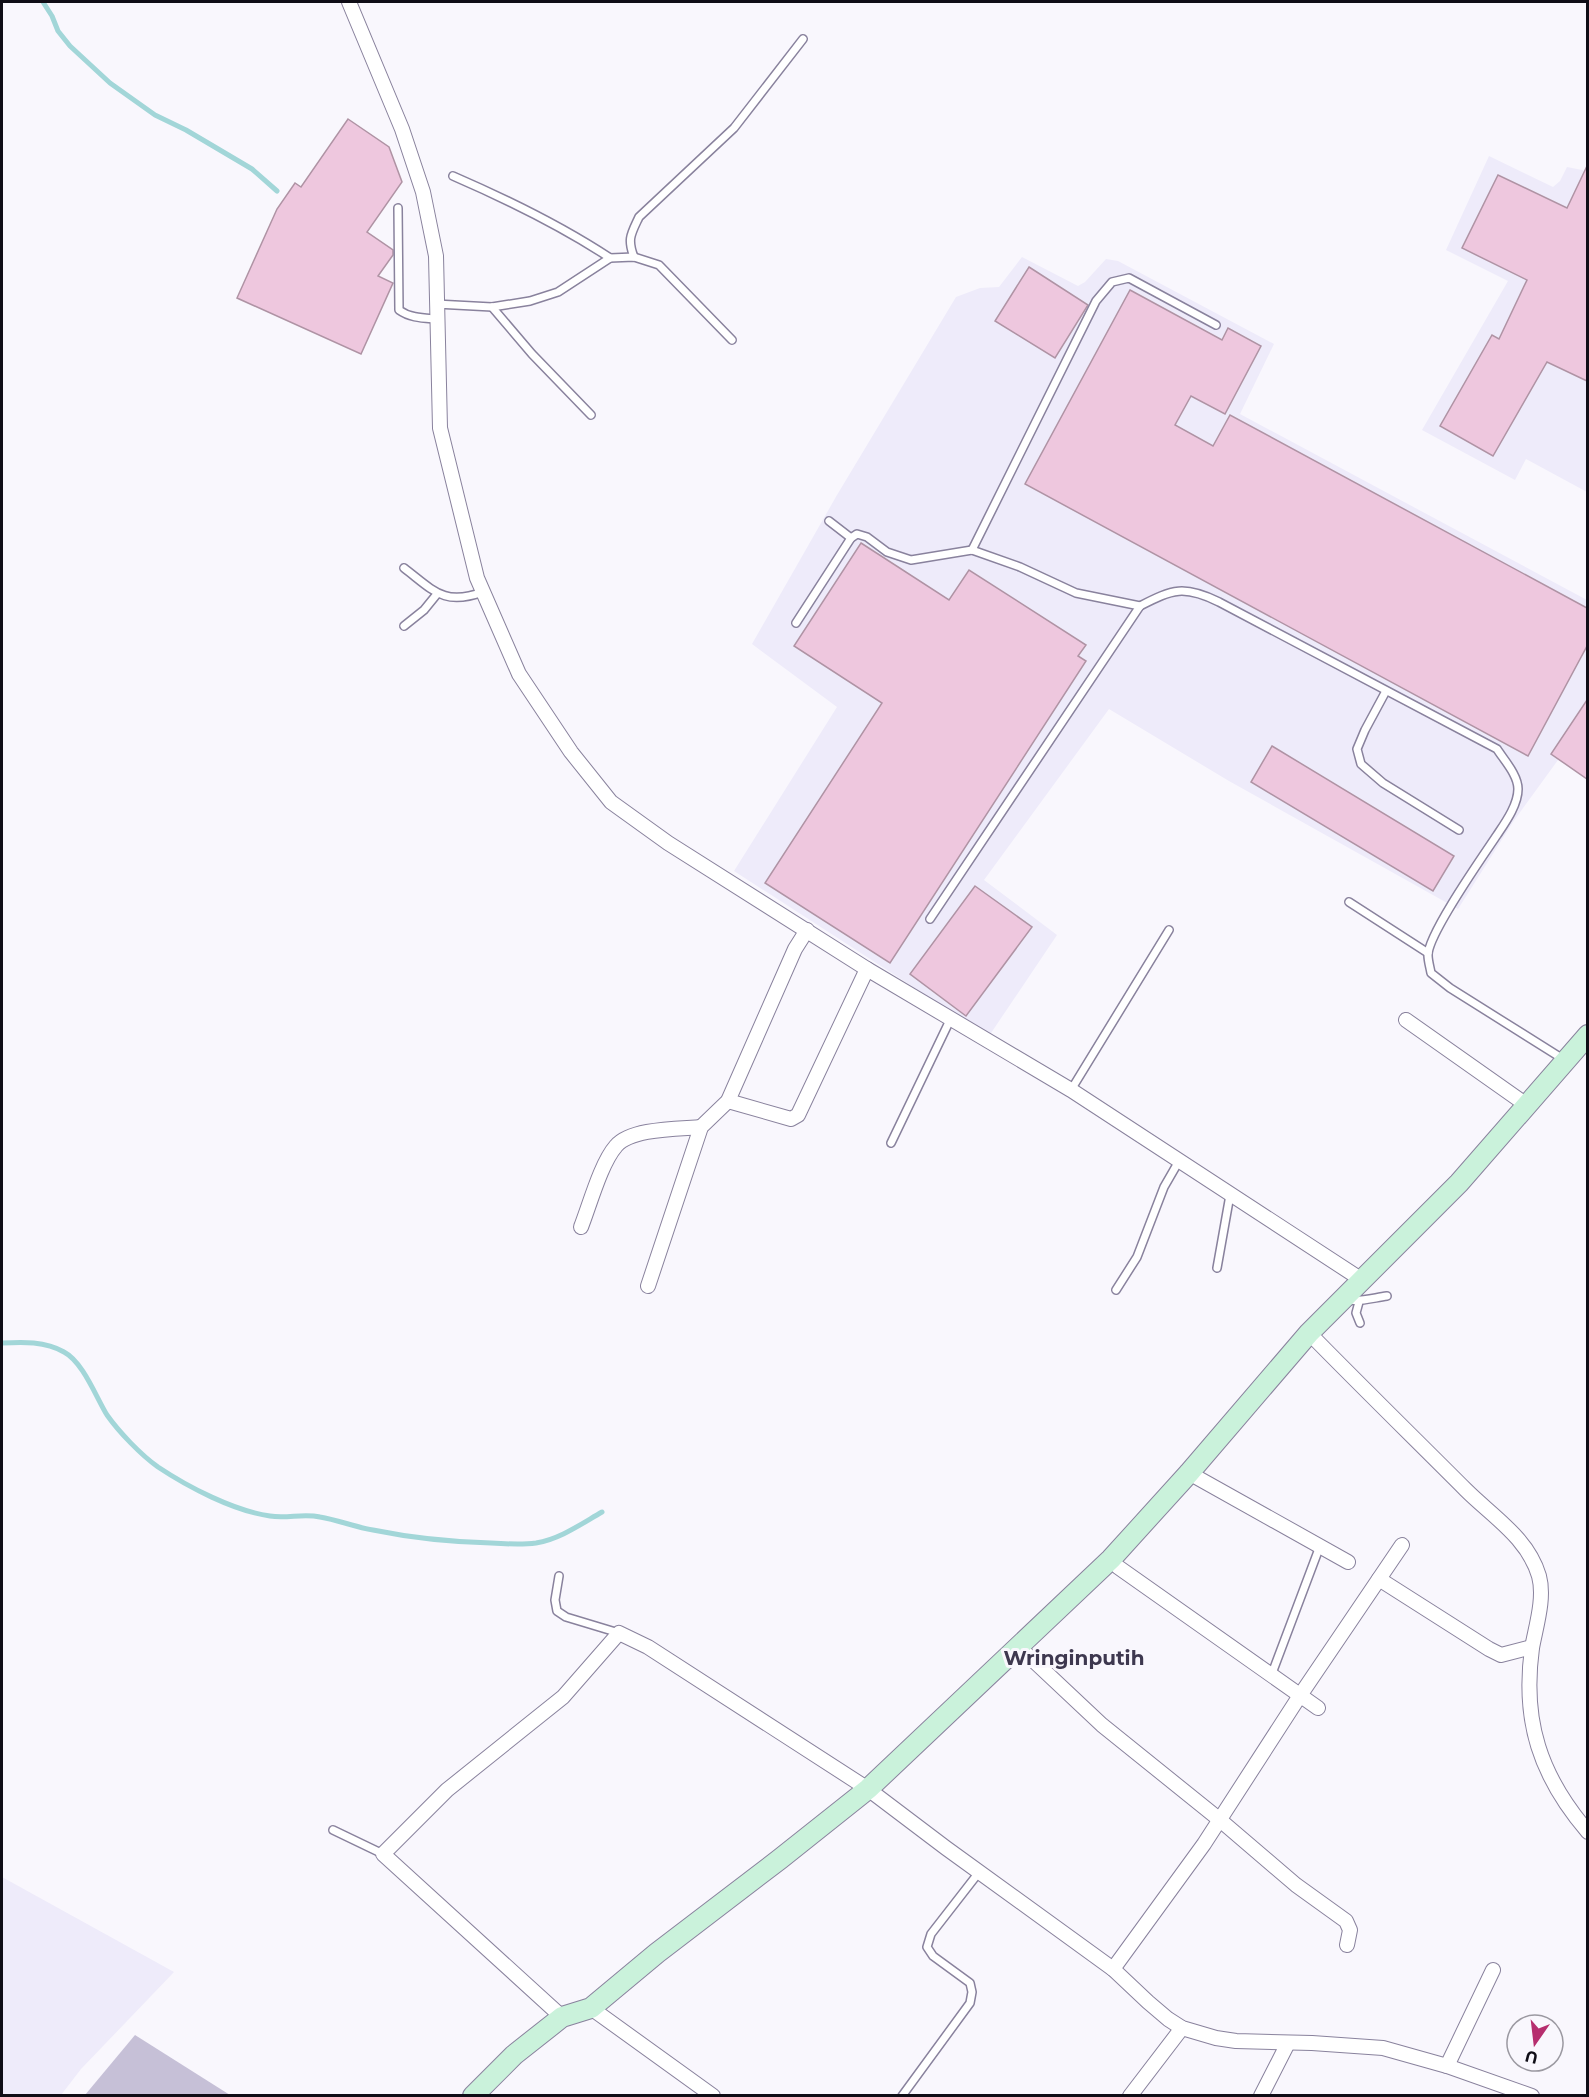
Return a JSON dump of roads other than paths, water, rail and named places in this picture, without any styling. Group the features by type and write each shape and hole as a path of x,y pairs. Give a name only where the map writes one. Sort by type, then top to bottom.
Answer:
{"main road":[{"path":"473,2096 514,2055 562,2017 591,2008 657,1953 780,1860 868,1789 1111,1559 1190,1473 1309,1333 1353,1299 1362,1280 1459,1183 1528,1106 1587,1035"}],"street":[{"path":"349,2 402,129 423,192 436,256 440,428 477,578 519,674 571,752 610,802 668,843 867,969 1071,1090 1362,1280"},
{"path":"648,1286 701,1127 728,1101 795,950 807,930"},
{"path":"728,1101 791,1119 798,1115 867,969"},
{"path":"1406,1020 1528,1106"},
{"path":"581,1227 606,1162 617,1144 629,1137 649,1131 701,1127"},
{"path":"1309,1333 1524,1546 1539,1576 1540,1596 1529,1671 1532,1724 1547,1773 1565,1804 1587,1832"},
{"path":"1190,1473 1348,1562"},
{"path":"1113,1969 1220,1820 1299,1697 1402,1545"},
{"path":"1111,1559 1118,1567 1299,1697 1318,1708"},
{"path":"1378,1579 1502,1655 1532,1647"},
{"path":"562,2017 383,1854 447,1790 563,1697 619,1633 648,1647 868,1789 937,1842 1113,1969 1148,2002 1182,2028 1216,2038 1347,2044 1383,2048 1447,2066 1532,2096"},
{"path":"1018,1646 1102,1725 1296,1885 1346,1921 1350,1930 1347,1944"},
{"path":"1447,2066 1493,1970"},
{"path":"591,2008 713,2096"},
{"path":"1130,2096 1182,2028"},
{"path":"1261,2096 1288,2043"}],"lane":[{"path":"634,257 629,243 639,217 734,128 803,39"},
{"path":"453,176 494,194 581,239 610,258"},
{"path":"398,208 399,310 415,317 436,319"},
{"path":"436,304 492,307 530,301 558,292 610,258 634,257 659,265 732,340"},
{"path":"972,550 1096,302 1112,282 1129,278 1216,324"},
{"path":"492,307 532,354 591,415"},
{"path":"829,521 851,538"},
{"path":"796,623 851,538 857,534 867,537 887,552 911,560 972,550 1020,567 1076,593 1140,606"},
{"path":"404,568 437,594 455,599 483,592"},
{"path":"930,919 1140,606 1177,590 1205,595 1497,749 1512,771 1518,789 1515,803 1436,934 1428,953 1431,973 1450,988 1565,1061"},
{"path":"404,626 424,610 437,594"},
{"path":"1386,691 1357,749 1361,764 1383,783 1459,830"},
{"path":"1349,902 1428,953"},
{"path":"1071,1090 1169,930"},
{"path":"891,1143 951,1018"},
{"path":"1116,1290 1137,1257 1164,1187 1179,1161"},
{"path":"1217,1268 1230,1195"},
{"path":"1360,1323 1353,1299 1387,1296"},
{"path":"1270,1676 1320,1546"},
{"path":"559,1576 555,1600 557,1611 566,1617 619,1633"},
{"path":"333,1830 383,1854"},
{"path":"902,2096 970,2003 972,1992 970,1983 933,1956 927,1947 931,1934 980,1871"}],"waterway":[{"path":"43,2 58,31 70,46 110,83 155,115 186,130 252,169 277,191"},
{"path":"2,1343 42,1344 64,1352 83,1372 112,1422 151,1462 197,1490 227,1504 256,1513 276,1517 314,1516 366,1529 432,1539 519,1544 536,1543 553,1538 602,1512"}],"district":[{"name":"Wringinputih","path":"1074,1658"}]}
